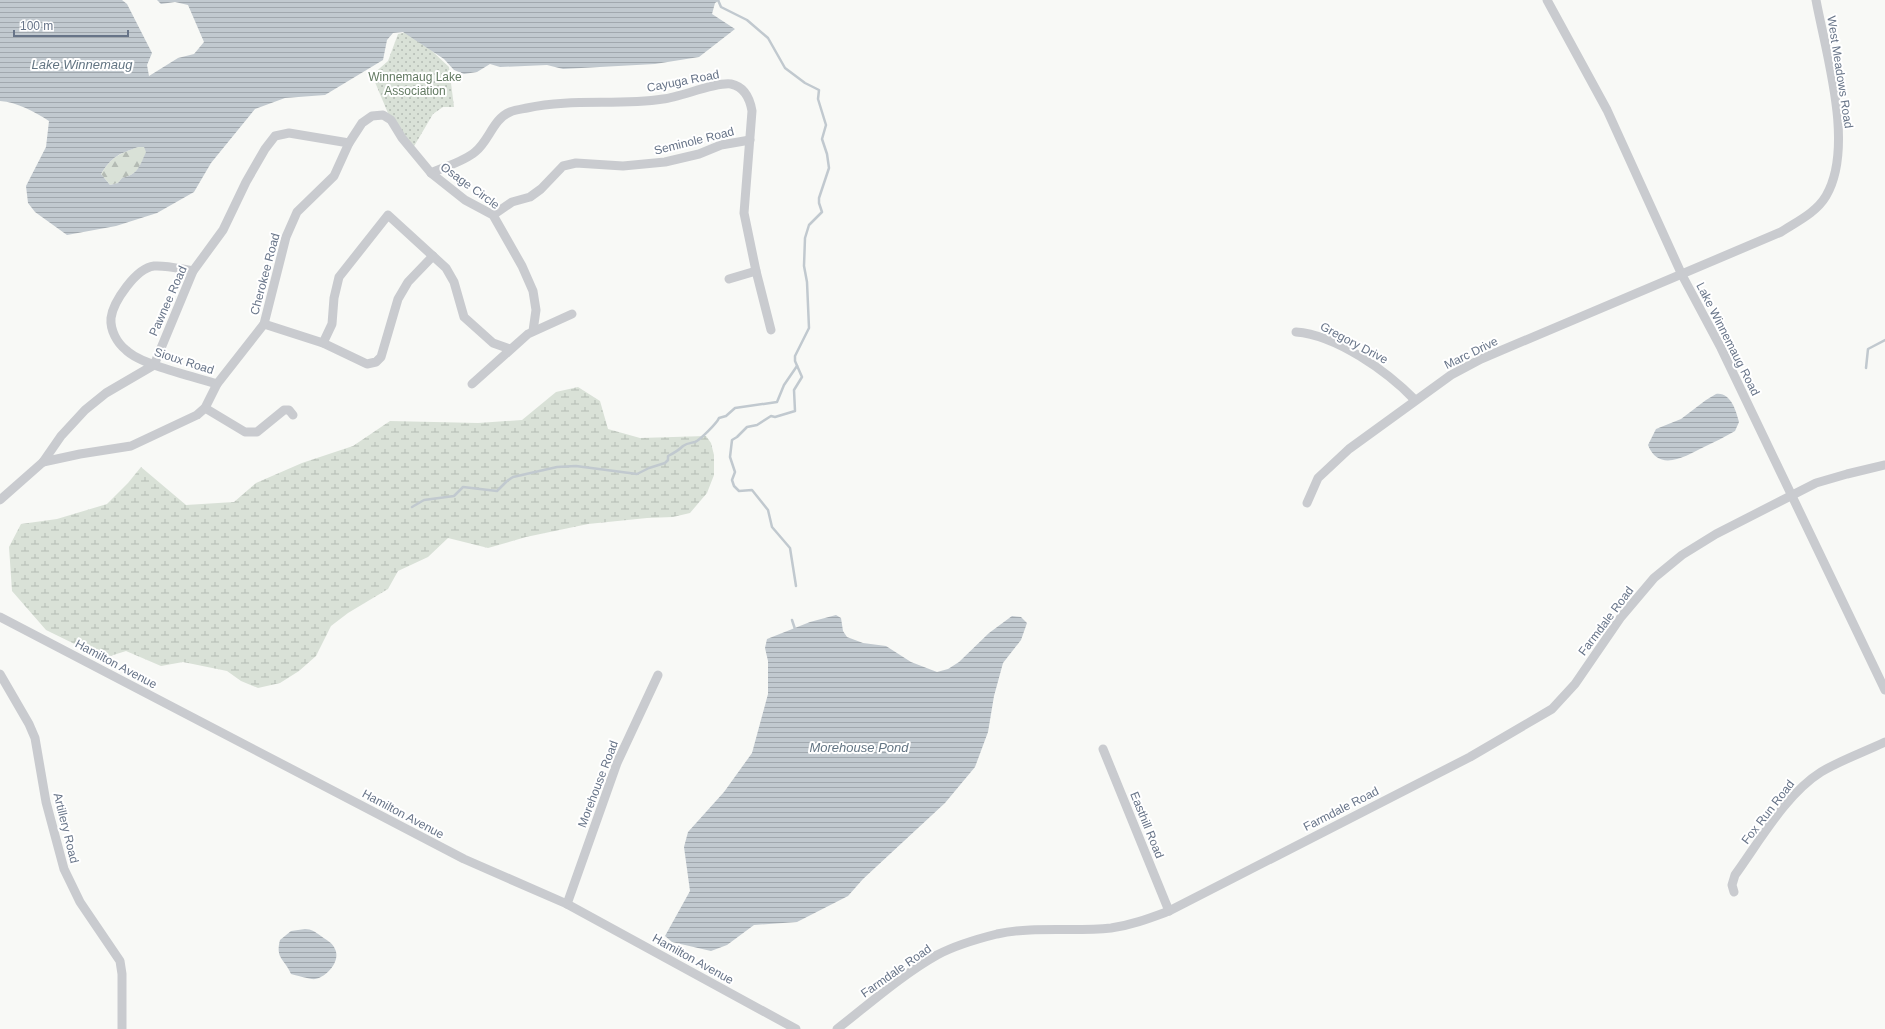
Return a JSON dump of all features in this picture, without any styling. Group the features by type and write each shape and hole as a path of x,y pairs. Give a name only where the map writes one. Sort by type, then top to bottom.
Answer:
{"street":[{"name":"Lake Winnemaug Road","path":"1547,0 1607,110 1682,275 1721,348 1793,495 1885,690"},
{"name":"West Meadows Road","path":"1682,275 1781,232 1810,214 1825,197 1835,174 1840,146 1835,96 1816,0"},
{"name":"Cayuga Road","path":"431,173 474,154 484,144 499,118 510,112 546,104 636,102 665,99 719,85 731,84 740,88 750,99 752,111 744,213 756,271 771,330"},
{"name":"Osage Circle","path":"349,143 362,123 372,116 383,115 391,120 402,138 431,173 465,200 493,215 522,266 533,291 536,310 533,331"},
{"name":"Pawnee Road","path":"154,365 193,272 223,230 246,182 265,149 275,136 289,133 349,143"},
{"name":"Seminole Road","path":"493,215 512,202 530,197 541,189 563,166 576,163 623,166 665,162 699,154 721,145 750,140"},
{"name":"Cherokee Road","path":"205,408 217,384 264,324 286,237 297,212 334,176 349,143"},
{"path":"323,342 332,324 334,298 339,277 388,215 446,268 454,282 464,317 493,343 510,349"},
{"path":"264,324 323,342 367,364 376,362 381,357 398,299 408,282 433,256"},
{"name":"Sioux Road","path":"193,272 153,266 137,274 121,294 111,318 115,339 127,352 154,365 217,384"},
{"path":"729,279 756,271"},
{"name":"Marc Drive","path":"1307,503 1318,478 1349,449 1451,375 1481,359 1682,275"},
{"path":"472,384 510,349 533,331 572,314"},
{"name":"Gregory Drive","path":"1296,332 1318,335 1374,365 1398,382 1415,400"},
{"path":"0,500 43,462 60,436 85,410 106,392 154,365"},
{"path":"43,462 80,454 131,446 196,415 205,408 245,432 257,432 284,410 289,410 293,415"},
{"name":"Farmdale Road","path":"837,1029 897,983 937,955 967,943 997,934 1025,931 1112,928 1142,921 1169,910 1471,756 1552,709 1575,684 1621,617 1654,578 1682,555 1716,534 1816,483 1885,465"},
{"name":"Hamilton Avenue","path":"0,617 464,859 567,904 796,1029"},
{"name":"Artillery Road","path":"0,674 29,724 35,738 46,802 64,869 80,902 120,961 122,974 122,1029"},
{"name":"Morehouse Road","path":"567,904 617,763 658,675"},
{"name":"Fox Run Road","path":"1734,892 1732,885 1735,875 1780,813 1799,790 1821,772 1885,742"},
{"name":"Easthill Road","path":"1103,748 1169,910"}],"green space":[{"name":"Winnemaug Lake Association","path":"408,32 430,49 449,67 454,107 443,107 433,114 413,148 398,137 372,75 388,61 398,34"},
{"path":"138,147 144,147 147,152 138,169 127,177 122,178 118,183 110,185 101,174 105,168 116,157"},
{"path":"578,387 600,401 608,429 640,438 706,436 711,443 714,455 714,475 707,493 690,513 673,517 588,524 526,537 488,548 448,538 428,557 398,571 388,589 348,613 331,626 316,656 299,671 280,683 258,688 241,681 227,671 183,662 161,666 126,651 107,657 99,656 46,630 12,591 9,547 21,524 57,519 107,504 128,483 141,467 186,505 234,502 256,483 302,463 353,446 390,421 478,423 522,420 556,392"}],"water":[{"name":"Lake Winnemaug","path":"0,0 122,0 127,4 152,53 147,65 149,76 178,58 194,54 204,42 188,5 175,2 161,4 157,0 720,0 715,3 712,14 735,29 699,57 655,64 563,69 547,65 500,67 490,64 477,72 464,74 454,70 444,59 403,32 393,33 387,40 383,60 325,95 285,98 255,109 211,163 194,192 157,213 116,226 67,235 35,212 28,203 26,186 46,147 49,121 19,105 0,101","holes":["138,147 144,147 146,152 138,169 127,177 122,178 118,183 110,185 101,174 109,163 116,156"]},
{"path":"1716,394 1726,396 1732,403 1739,422 1735,431 1681,458 1666,460 1659,458 1653,453 1648,445 1656,429 1681,419"},
{"name":"Morehouse Pond","path":"836,615 841,618 843,631 847,637 863,643 886,646 911,662 937,672 948,669 959,662 989,633 1012,616 1021,617 1027,623 1021,640 1003,663 994,696 988,732 975,767 945,803 863,879 848,896 797,922 754,925 727,945 711,951 672,942 665,936 690,891 684,847 688,832 724,792 752,753 768,694 768,661 765,648 767,639 810,622"},
{"path":"305,929 313,931 329,941 335,949 336,958 332,968 320,978 315,979 291,974 280,955 280,940 291,931"}],"waterway":[{"path":"718,0 721,7 747,20 768,38 785,68 805,83 819,90 818,99 826,125 822,139 827,154 829,168 819,198 822,212 809,225 805,238 804,266 807,282 809,328 795,356 795,361 802,377 794,390 795,411 775,417 771,416 757,425 747,427 732,440 730,457 735,472 732,480 734,486 739,491 752,490 768,510 772,527 790,548 796,586"},
{"path":"1866,368 1868,349 1885,340"},
{"path":"412,507 424,500 454,496 463,487 497,491 513,477 557,467 576,466 637,474 665,463 668,460 668,456 676,452 684,445 697,441 719,418 726,416 735,408 777,402 784,385 797,366"},
{"path":"792,620 795,629"}]}
